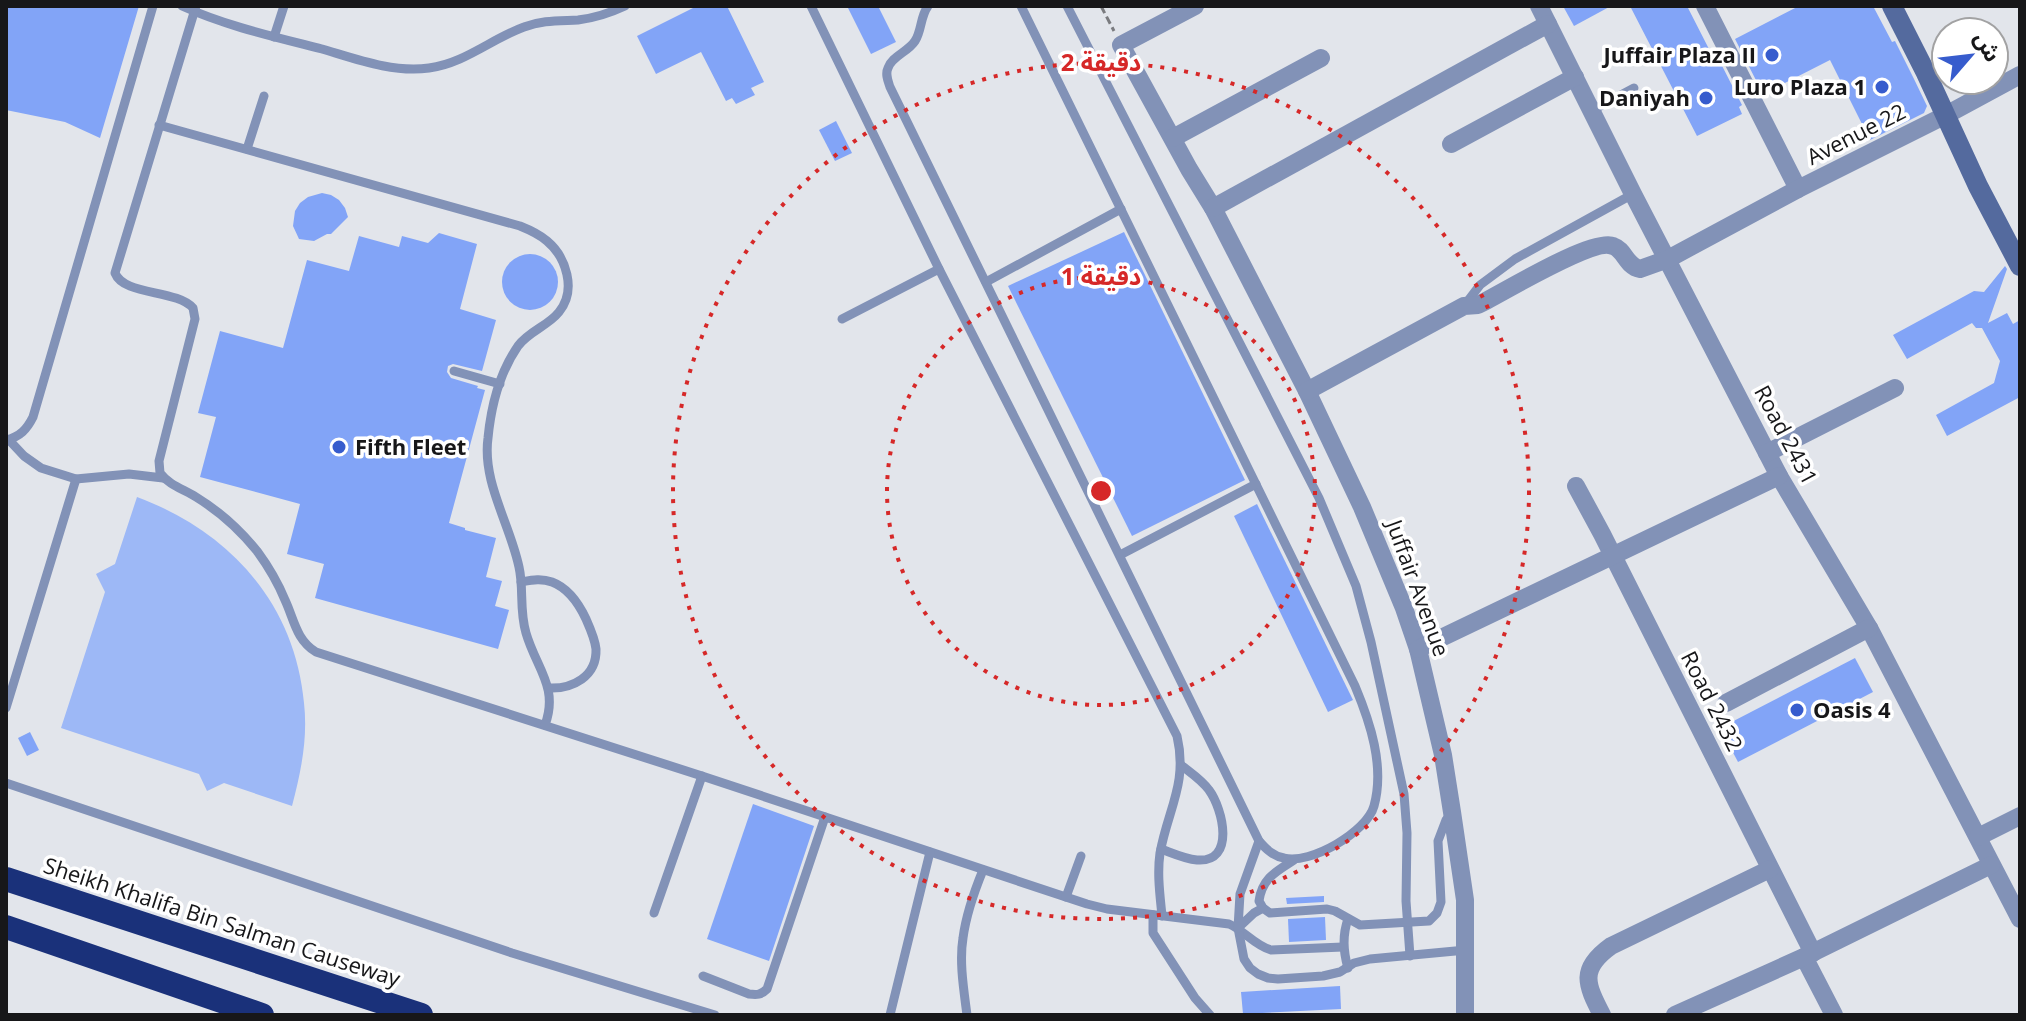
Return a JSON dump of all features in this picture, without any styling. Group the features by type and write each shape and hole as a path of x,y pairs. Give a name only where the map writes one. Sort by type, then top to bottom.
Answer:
{"highway":[{"name":"Sheikh Khalifa Bin Salman Causeway","path":"6,879 421,1015"},
{"path":"6,927 262,1015"}],"street":[{"path":"1121,45 1195,6"},
{"name":"Road 2431","path":"1539,6 1779,476 1869,628 2020,919"},
{"name":"Avenue 22","path":"1705,6 1798,189"},
{"path":"1892,6 1978,186 2017,253"},
{"path":"1213,208 1548,24"},
{"name":"Juffair Avenue","path":"1121,45 1213,208 1307,391 1377,541 1418,649 1443,755 1465,900 1465,1015"},
{"path":"1173,138 1321,58"},
{"name":"Avenue 22","path":"1668,259 2020,75"},
{"path":"1451,144 1575,77"},
{"path":"1307,391 1464,306 1478,305 1581,251 1604,244 1617,248 1634,268 1640,269 1668,259"},
{"path":"1767,453 1895,388"},
{"path":"1418,649 1779,476"},
{"name":"Road 2432","path":"1576,486 1770,869 1834,1015"},
{"path":"1726,703 1869,628"},
{"path":"1978,837 2020,816"},
{"path":"1675,1015 1808,955 1991,865"},
{"path":"1602,1015 1591,994 1588,975 1601,953 1770,869"}],"lane":[{"path":"153,6 33,417 20,435 8,440 24,456 41,468 76,479 129,474 163,478 216,511 256,550 285,598 299,636 316,652 1107,909 1229,924 1271,950 1343,947"},
{"path":"182,6 274,37 406,69 452,63 524,27 542,22 592,18 625,6"},
{"path":"274,37 284,6"},
{"path":"811,6 939,269 1172,722 1181,765 1179,787 1161,849 1158,915 1153,933 1195,998 1210,1015"},
{"path":"928,6 914,42 893,60 887,78 1259,841 1274,855 1294,860"},
{"path":"1021,6 1355,686 1369,722 1376,760 1375,798 1367,820 1340,842 1294,860 1267,878 1259,895 1263,908 1238,928"},
{"path":"1067,6 1319,498 1356,586 1404,794 1410,956"},
{"path":"163,478 158,467 195,313 190,303 120,282 115,273 195,9"},
{"path":"1591,111 1634,88"},
{"path":"247,149 264,96"},
{"path":"159,125 520,226 535,232 558,253 565,267 567,296 562,309 520,343 508,362 488,436 486,460 516,552 525,631 549,688 550,713 545,725"},
{"path":"1464,306 1480,285 1515,259 1633,194"},
{"path":"986,282 1121,209"},
{"path":"842,319 939,269"},
{"path":"454,371 500,384"},
{"path":"6,708 76,479"},
{"path":"1120,555 1256,484"},
{"path":"521,582 535,579 562,587 583,613 596,648 594,662 577,684 549,688"},
{"path":"1161,849 1201,861 1211,858 1220,850 1223,839 1216,801 1200,780 1181,765"},
{"path":"654,913 702,776"},
{"path":"6,783 512,953 715,1015"},
{"name":"Juffair Avenue","path":"1263,908 1270,913 1327,909 1360,925 1429,921 1437,913 1441,902 1438,841 1452,812"},
{"path":"703,976 749,994 762,994 767,989 825,817"},
{"path":"1259,841 1240,894 1238,928 1244,959 1258,974 1268,978 1323,976 1340,972 1362,960 1466,950"},
{"path":"890,1015 930,852"},
{"path":"1066,897 1081,856"},
{"path":"967,1015 962,940 983,870"},
{"path":"1348,919 1343,947 1348,968"}],"path":[{"path":"1101,6 1121,45"}],"shaded area":[{"path":"137,497 201,529 228,551 252,575 287,633 298,667 305,716 303,755 292,806 224,783 207,791 199,774 61,728 105,592 96,574 115,564"}],"building":[{"path":"6,6 139,6 100,138 65,122 6,110"},
{"path":"697,6 727,6 764,82 751,88 755,95 736,104 732,98 726,101 701,52 656,74 637,36"},
{"path":"847,6 878,6 896,42 871,54"},
{"path":"1563,6 1611,6 1574,26"},
{"path":"1630,6 1687,6 1710,51 1714,50 1742,105 1739,107 1742,114 1697,136"},
{"path":"1799,6 1873,6 1892,42 1895,41 1927,106 1924,113 1870,140 1830,60 1763,94 1735,39"},
{"path":"836,121 852,153 835,161 819,130"},
{"path":"322,193 339,200 348,217 331,234 314,241 299,239 293,226 295,211 308,197"},
{"path":"1124,232 1245,480 1132,536 1008,286"},
{"name":"Fifth Fleet","path":"439,233 477,244 460,309 496,320 482,371 453,364 448,366 447,372 451,378 485,390 449,523 496,538 486,577 502,581 495,606 509,610 498,649 315,598 324,564 287,554 300,504 200,477 216,417 198,413 220,331 283,348 307,260 349,271 359,236 399,247 402,236 428,243"},
{"path":"530,254 550,262 558,282 550,302 530,310 510,302 502,282 510,262"},
{"path":"2005,266 2007,269 1988,323 2007,313 2013,324 2020,320 2020,397 1947,436 1936,415 1994,383 2000,361 1982,328 1976,328 1972,323 1907,359 1893,335 1974,291 1984,292"},
{"path":"1257,504 1353,700 1328,712 1234,516"},
{"name":"Oasis 4","path":"1855,658 1873,692 1738,762 1720,728"},
{"path":"30,732 39,750 27,756 18,738"},
{"path":"753,804 814,826 769,961 707,939"},
{"path":"1324,896 1324,902 1287,904 1286,898"},
{"path":"1325,917 1326,940 1289,942 1288,919"},
{"path":"1340,986 1341,1009 1243,1014 1241,992"}],"place":[{"name":"Juffair Plaza II","path":"1772,55"},
{"name":"Luro Plaza 1","path":"1882,87"},
{"name":"Daniyah","path":"1706,98"},
{"name":"Fifth Fleet","path":"339,447"},
{"name":"Oasis 4","path":"1797,710"}]}
